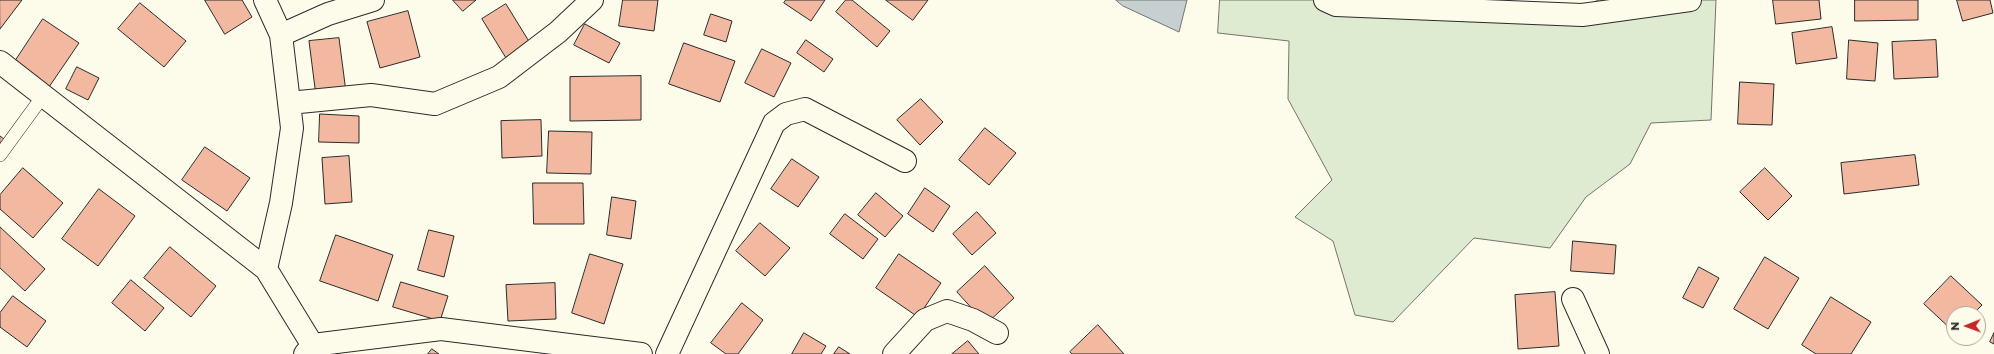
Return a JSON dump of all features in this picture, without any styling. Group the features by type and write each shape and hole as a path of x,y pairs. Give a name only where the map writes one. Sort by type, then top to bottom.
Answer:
{"street":[{"path":"265,0 281,35 292,128 281,203 266,269"},
{"path":"281,35 328,14 373,0"},
{"path":"289,103 371,95 435,104 499,77 558,32 592,0"},
{"path":"1325,0 1336,5 1582,15 1690,0"},
{"path":"0,62 266,269 312,351 353,347 442,329 641,354"},
{"path":"667,354 774,123 786,114 805,109 905,162"},
{"path":"1573,299 1598,354"},
{"path":"894,354 926,320 947,311 973,320 997,333"}],"lane":[{"path":"0,155 43,96"}],"green space":[{"path":"1220,0 1367,0 1550,24 1598,0 1716,0 1711,120 1651,123 1630,164 1586,197 1550,248 1474,238 1393,322 1355,315 1333,241 1295,217 1332,180 1288,99 1289,41 1218,33"}],"shaded area":[{"path":"1116,0 1187,0 1179,32 1123,6"}],"building":[{"path":"0,0 22,0 0,29"},
{"path":"205,0 242,0 252,17 225,34"},
{"path":"453,0 476,0 463,11"},
{"path":"623,0 658,0 654,31 619,26"},
{"path":"786,0 825,0 811,21 784,3"},
{"path":"846,0 852,0 890,31 877,47 836,12"},
{"path":"886,0 928,0 913,20"},
{"path":"1773,0 1819,0 1821,19 1776,24"},
{"path":"1855,0 1918,0 1918,20 1855,21"},
{"path":"1957,0 1990,0 1993,13 1963,21"},
{"path":"140,3 186,41 164,67 118,29"},
{"path":"506,4 530,43 506,58 482,19"},
{"path":"408,11 420,57 380,68 367,22"},
{"path":"711,14 732,21 726,42 704,35"},
{"path":"43,19 79,43 49,87 14,63"},
{"path":"585,24 620,43 609,63 574,45"},
{"path":"1832,27 1837,58 1796,64 1792,33"},
{"path":"339,38 346,92 316,96 309,41"},
{"path":"806,40 833,59 824,72 797,53"},
{"path":"1849,40 1878,43 1875,81 1847,79"},
{"path":"1936,40 1938,77 1894,79 1892,42"},
{"path":"684,43 735,61 720,102 669,84"},
{"path":"762,49 791,63 774,97 745,83"},
{"path":"77,67 99,78 88,100 66,89"},
{"path":"641,76 641,120 570,121 570,77"},
{"path":"1740,82 1774,84 1772,125 1738,124"},
{"path":"921,99 943,122 920,145 897,120"},
{"path":"320,114 359,116 359,143 319,142"},
{"path":"541,120 542,156 502,158 501,121"},
{"path":"985,128 1016,153 989,185 959,160"},
{"path":"549,131 592,132 591,174 547,173"},
{"path":"0,136 4,139 0,144"},
{"path":"205,147 250,178 227,211 182,180"},
{"path":"1915,155 1919,185 1844,194 1841,163"},
{"path":"349,156 352,202 325,204 322,158"},
{"path":"792,159 819,177 798,207 771,189"},
{"path":"23,168 63,203 33,238 0,209 0,195"},
{"path":"1765,168 1792,196 1768,220 1740,192"},
{"path":"533,183 583,183 584,224 534,224"},
{"path":"925,188 950,206 933,232 908,214"},
{"path":"99,189 135,216 98,266 62,239"},
{"path":"876,193 903,216 885,237 858,215"},
{"path":"612,197 636,201 631,239 607,235"},
{"path":"977,212 996,233 972,255 953,234"},
{"path":"845,214 878,239 863,259 830,234"},
{"path":"760,223 790,248 765,276 736,251"},
{"path":"0,227 45,269 25,291 0,268"},
{"path":"429,230 454,236 444,277 418,270"},
{"path":"336,235 393,255 378,301 320,281"},
{"path":"1573,241 1616,245 1614,274 1571,271"},
{"path":"170,247 216,286 191,317 144,278"},
{"path":"590,254 623,264 604,324 572,313"},
{"path":"899,254 941,283 918,317 876,288"},
{"path":"1765,257 1799,278 1768,329 1734,309"},
{"path":"985,266 1014,298 986,324 957,292"},
{"path":"1699,267 1719,278 1703,308 1683,298"},
{"path":"1951,276 1982,305 1946,306 1946,325 1924,304"},
{"path":"131,280 164,308 145,331 112,303"},
{"path":"401,282 448,296 440,321 393,307"},
{"path":"555,283 556,319 508,321 506,285"},
{"path":"1555,292 1559,346 1518,349 1515,295"},
{"path":"13,296 46,321 27,347 0,327 0,313"},
{"path":"1831,297 1871,322 1851,354 1816,354 1802,345"},
{"path":"742,303 763,320 738,354 726,354 711,343"},
{"path":"1098,325 1124,354 1072,354 1070,352"},
{"path":"804,333 826,346 821,354 792,354"},
{"path":"1994,333 1994,344 1990,342"},
{"path":"968,341 979,354 952,354"},
{"path":"839,347 850,354 834,354"},
{"path":"432,349 439,354 428,354"}]}
